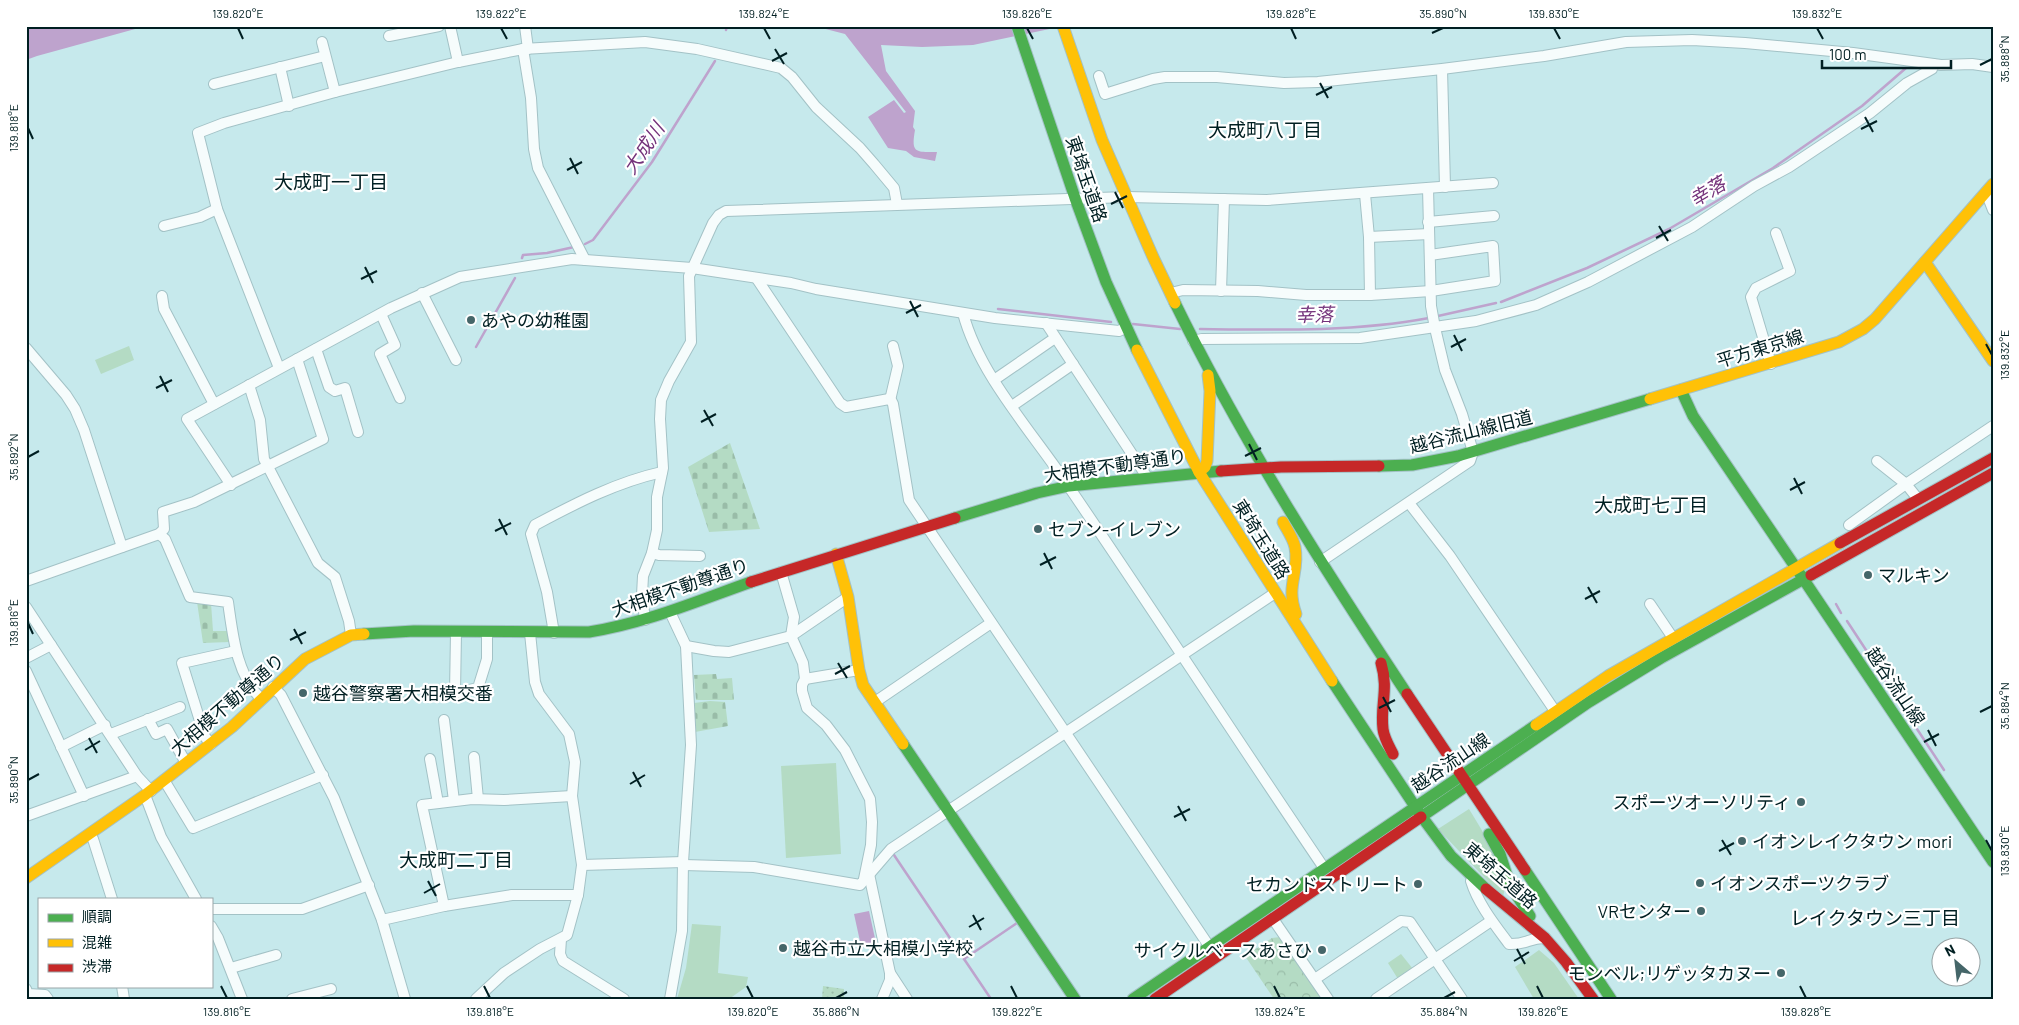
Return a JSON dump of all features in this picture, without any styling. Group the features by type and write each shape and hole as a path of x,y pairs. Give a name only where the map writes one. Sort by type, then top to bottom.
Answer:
{"main road":[{"name":"東埼玉道路","path":"1017,26 1075,198 1106,282 1125,328 1200,472 1275,593 1418,804 1422,817 1451,856 1470,876 1516,912 1545,938 1566,962 1593,999"},
{"name":"東埼玉道路","path":"1063,26 1102,140 1126,197 1206,366 1320,562 1464,782 1611,999"},
{"name":"平方東京線","path":"1681,390 1839,342 1863,329 1875,319 1989,188"},
{"path":"1925,262 1993,361"},
{"path":"1200,472 1207,461 1210,391 1206,366"},
{"path":"1681,390 1693,416 1796,568"},
{"name":"越谷流山線旧道","path":"1264,468 1412,465 1473,452 1681,390"},
{"name":"越谷流山線","path":"1155,999 1422,817 1555,711 1608,676 1993,458"},
{"path":"1264,468 1263,489 1288,531 1295,548 1296,563 1290,581 1289,595 1310,646"},
{"name":"大相模不動尊通り","path":"26,878 148,793 211,744 305,659 351,635 396,632 589,632 630,626 836,554 1037,493 1069,486 1146,477 1264,468"},
{"name":"越谷流山線","path":"1132,999 1418,804 1464,782 1661,658 1993,473"},
{"path":"836,554 848,597 861,682 1075,999"},
{"name":"越谷流山線","path":"1796,568 1993,862"},
{"path":"1369,637 1387,684 1387,696 1382,722 1383,734 1418,804"},
{"path":"1464,782 1492,839 1514,894 1545,938"}],"street":[{"path":"389,36 439,26"},
{"path":"450,26 458,62"},
{"path":"525,26 534,149 538,168 585,260"},
{"path":"1099,76 1106,94 1165,77 1216,77 1284,83 1310,83 1544,56 1626,42 1692,40 1853,53 1933,64 1972,64 1993,67"},
{"path":"322,42 335,92"},
{"path":"279,368 217,209 198,133 224,123 335,92 458,62 526,49 645,42 697,49 781,68 792,78 816,107 860,148 874,164 894,188 897,204"},
{"path":"214,84 326,56"},
{"path":"1193,341 1202,339 1360,338 1434,328 1501,315 1536,305 1588,282 1692,227 1754,186 1789,167 1870,113 1907,83 1932,69 1933,64"},
{"path":"280,67 289,106"},
{"path":"1442,69 1445,187"},
{"path":"645,620 642,595 643,576 652,553 657,530 657,497 662,472 660,405 669,382 691,342 689,276 712,223 726,210 1126,197 1266,200 1493,183"},
{"path":"1320,562 1470,461 1473,452 1462,414 1445,370 1434,328 1428,188"},
{"path":"1989,188 1993,210"},
{"path":"1365,194 1369,237 1370,295"},
{"path":"1221,291 1224,199"},
{"path":"164,226 200,217 217,209"},
{"path":"1428,222 1494,216"},
{"path":"1771,364 1751,298 1756,288 1790,271 1776,233"},
{"path":"1369,237 1429,234"},
{"path":"1171,293 1183,290 1306,295 1370,295 1431,291 1495,281 1494,246 1430,255"},
{"path":"231,484 187,419 381,314 422,293 460,277 572,259 692,268 963,313 1118,331 1125,328"},
{"path":"757,278 840,403 846,406 890,398"},
{"path":"422,293 456,360"},
{"path":"162,296 164,309 214,404"},
{"path":"963,313 977,351 994,380 1069,486 1180,656 1324,868"},
{"path":"381,314 395,345 380,354 400,398"},
{"path":"1046,323 1146,477"},
{"path":"994,380 1055,338"},
{"path":"893,346 898,366 890,398 893,404 909,500 1209,946"},
{"path":"26,348 66,395 75,409 84,430 122,547"},
{"path":"316,349 328,387 335,392 345,388 358,432"},
{"path":"26,582 159,534 164,529 163,512 194,502 322,440 297,359"},
{"path":"1012,406 1073,364"},
{"path":"250,385 260,420 264,459 318,563 335,577 349,620 351,635"},
{"path":"1848,525 1993,426"},
{"path":"1877,461 1906,484 1918,499"},
{"path":"554,633 546,583 531,534 535,525 573,504 602,491 638,477 662,472"},
{"path":"1409,503 1450,556 1555,711"},
{"path":"159,534 165,539 190,597 228,602 236,651 242,669 260,699"},
{"path":"652,553 659,556 700,556"},
{"path":"781,572 794,617 791,636 803,664 805,679 802,691 807,708 826,725 845,750 870,800 872,822 871,845 866,879 890,973 890,980 882,999"},
{"path":"582,865 684,863 754,867 860,885 891,849 1275,593"},
{"path":"686,646 728,652 791,636 848,597"},
{"path":"1650,604 1673,638"},
{"path":"26,607 108,729 148,793 161,837 195,898"},
{"path":"670,612 686,646 691,745 682,931 670,999"},
{"path":"875,702 991,623"},
{"path":"456,632 455,693 478,688 487,659 488,632"},
{"path":"476,999 504,973 540,949 567,935 578,895 582,865 572,796 576,762 569,734 539,694 534,682 530,633"},
{"path":"26,658 51,645"},
{"path":"211,744 205,737 182,663 236,651"},
{"path":"805,679 859,670"},
{"path":"26,671 84,796"},
{"path":"274,687 281,695 334,798 382,920 405,999"},
{"path":"61,747 108,729 148,719 180,707"},
{"path":"148,719 156,734 167,729 186,763"},
{"path":"444,720 454,801"},
{"path":"474,758 478,799"},
{"path":"430,760 438,803"},
{"path":"164,780 193,828 323,775"},
{"path":"26,816 137,776"},
{"path":"444,906 422,805 478,799 504,800 572,796"},
{"path":"90,834 112,898"},
{"path":"1470,876 1474,890 1492,921 1509,944 1521,945 1535,938 1545,938"},
{"path":"212,909 302,909 369,885"},
{"path":"382,920 444,906 512,895 578,895"},
{"path":"1273,919 1328,999"},
{"path":"1315,980 1401,921 1410,922 1462,999"},
{"path":"1376,999 1492,921"},
{"path":"212,928 242,999"},
{"path":"561,939 560,954 563,962 624,999"},
{"path":"230,968 276,955"},
{"path":"890,973 907,999"},
{"path":"26,989 28,994 45,995 48,999"},
{"path":"292,999 331,989"}],"green space":[{"path":"129,346 134,360 101,374 95,360"},
{"path":"730,443 760,529 709,532 688,467"},
{"path":"197,602 211,603 213,631 228,631 229,642 203,643"},
{"path":"716,674 717,679 732,678 734,700 696,700 694,675"},
{"path":"725,702 728,726 695,732 694,703"},
{"path":"836,763 841,854 786,858 781,766"},
{"path":"1469,809 1493,852 1502,877 1503,897 1438,829"},
{"path":"692,924 721,926 718,973 748,977 746,987 729,999 677,999 686,968"},
{"path":"1280,937 1322,999 1274,999 1245,956 1272,938"},
{"path":"1539,950 1554,963 1579,999 1534,999 1515,967"},
{"path":"1401,954 1413,969 1398,979 1388,963"},
{"path":"823,986 844,989 844,999 822,999"}],"shaded area":[{"path":"26,26 146,26 26,60"},
{"path":"814,26 1064,26 973,45 922,47 881,45 886,71 915,111 913,127 915,130 914,147 919,151 937,152 935,161 914,157 906,151 888,148 868,117 894,100 904,113 906,112 845,34"},
{"path":"869,911 876,943 861,946 854,914"}],"waterway":[{"name":"大成川","path":"726,30 727,26"},
{"name":"大成川","path":"585,244 593,240 652,162 715,61"},
{"name":"幸落","path":"1501,302 1587,268 1669,229 1773,168 1862,106 1906,68"},
{"name":"大成川","path":"522,258 523,255 547,253 574,247"},
{"name":"大成川","path":"476,347 515,278"},
{"name":"幸落","path":"1438,316 1496,303"},
{"name":"幸落","path":"998,309 1111,322"},
{"name":"幸落","path":"1200,329 1286,330 1344,328 1401,323 1429,318"},
{"name":"幸落","path":"1133,324 1180,329"},
{"path":"1836,604 1841,613"},
{"path":"1847,621 1868,653"},
{"path":"1878,669 1903,708"},
{"path":"1917,729 1944,770"},
{"path":"894,855 991,999"},
{"path":"964,959 1017,923"}],"traffic: fast":[{"path":"1017,26 1075,198 1106,282 1137,350"},
{"path":"1175,303 1228,404 1314,551 1407,694"},
{"path":"1681,390 1693,416 1796,568"},
{"path":"1379,466 1412,465 1458,456 1650,399"},
{"path":"955,518 1037,493 1069,486 1221,471"},
{"path":"1798,571 1993,862"},
{"path":"1421,817 1589,702 1661,658 1811,575"},
{"path":"364,634 414,631 589,632 651,617 751,582"},
{"path":"1332,681 1422,817 1451,856 1486,889"},
{"path":"1133,999 1536,725"},
{"path":"903,744 1075,999"},
{"path":"1489,834 1500,854 1510,885 1530,916"},
{"path":"1525,870 1611,999"}],"traffic: slow":[{"path":"1063,26 1102,140 1175,303"},
{"path":"1650,399 1839,342 1863,329 1875,319 1993,184"},
{"path":"1925,262 1993,361"},
{"path":"1137,350 1199,472 1332,681"},
{"path":"1199,472 1205,467 1207,461 1210,391 1208,375"},
{"path":"1283,522 1295,547 1296,564 1292,595 1296,614"},
{"path":"1536,725 1608,676 1840,543"},
{"path":"836,554 848,597 863,685 903,744"},
{"path":"26,878 145,795 232,727 305,659 351,635 364,634"}],"traffic: jam":[{"path":"1840,543 1993,458"},
{"path":"1221,471 1281,467 1379,466"},
{"path":"1811,575 1993,473"},
{"path":"751,582 955,518"},
{"path":"1381,663 1384,681 1383,729 1393,754"},
{"path":"1407,694 1525,870"},
{"path":"1155,999 1421,817"},
{"path":"1486,889 1545,938 1566,962 1593,999"}],"place":[{"name":"あやの幼稚園","path":"471,320"},
{"name":"セブン-イレブン","path":"1038,529"},
{"name":"マルキン","path":"1868,575"},
{"name":"越谷警察署大相模交番","path":"303,693"},
{"name":"スポーツオーソリティ","path":"1801,802"},
{"name":"イオンレイクタウン mori","path":"1742,841"},
{"name":"イオンスポーツクラブ","path":"1700,883"},
{"name":"セカンドストリート","path":"1418,884"},
{"name":"VRセンター","path":"1701,911"},
{"name":"越谷市立大相模小学校","path":"783,948"},
{"name":"サイクルベースあさひ","path":"1322,950"},
{"name":"モンベル;リゲッタカヌー","path":"1781,973"}],"district":[{"name":"大成町八丁目","path":"1265,129"},
{"name":"大成町一丁目","path":"331,181"},
{"name":"大成町七丁目","path":"1651,504"},
{"name":"大成町二丁目","path":"456,859"},
{"name":"レイクタウン三丁目","path":"1875,917"}]}
